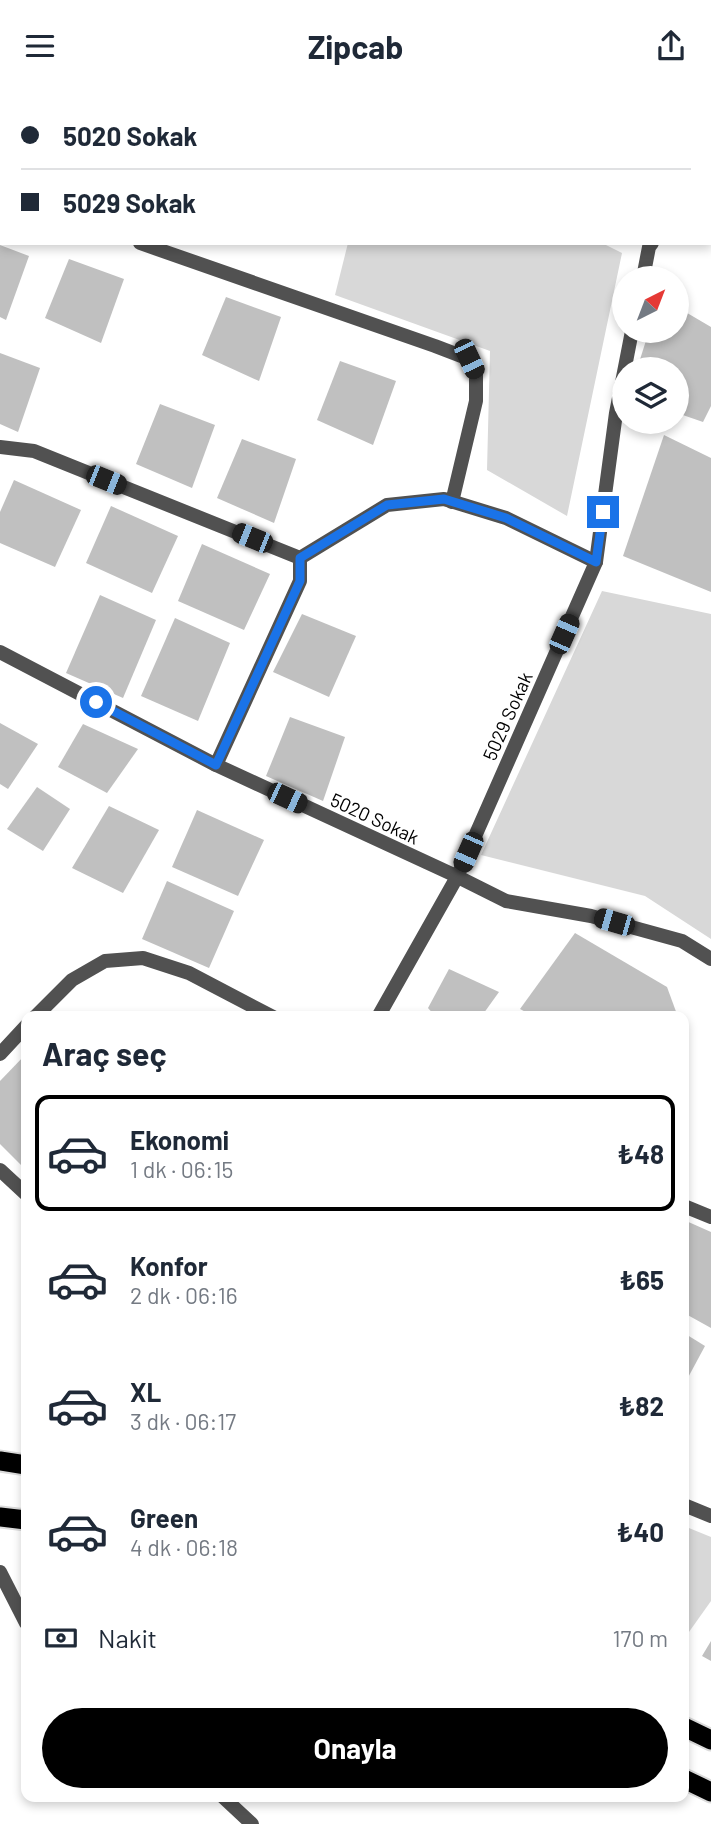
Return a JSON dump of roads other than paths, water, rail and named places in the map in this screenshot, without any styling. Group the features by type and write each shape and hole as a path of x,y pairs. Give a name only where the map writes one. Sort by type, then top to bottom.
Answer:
{"highway":[{"path":"0,1461 21,1464"},
{"path":"0,1517 21,1519"},
{"path":"689,1729 711,1740"},
{"path":"689,1782 711,1793"}],"street":[{"path":"146,245 469,359 476,375 476,401 452,502"},
{"path":"645,266 650,245"},
{"name":"5029 Sokak","path":"381,1011 457,877 596,562 616,413 630,343"},
{"path":"0,447 34,451 300,558"},
{"path":"300,558 387,505 444,499 506,518 596,562"},
{"path":"216,765 300,581 300,558"},
{"name":"5020 Sokak","path":"0,652 216,765 506,901 591,916 682,941 711,959"},
{"path":"40,1011 72,980 105,961 143,958 189,973 262,1011"},
{"path":"0,1054 21,1031"},
{"path":"0,1170 21,1189"},
{"path":"689,1208 711,1217"},
{"path":"689,1507 711,1516"},
{"path":"0,1573 21,1613"},
{"path":"228,1802 252,1824"}]}
